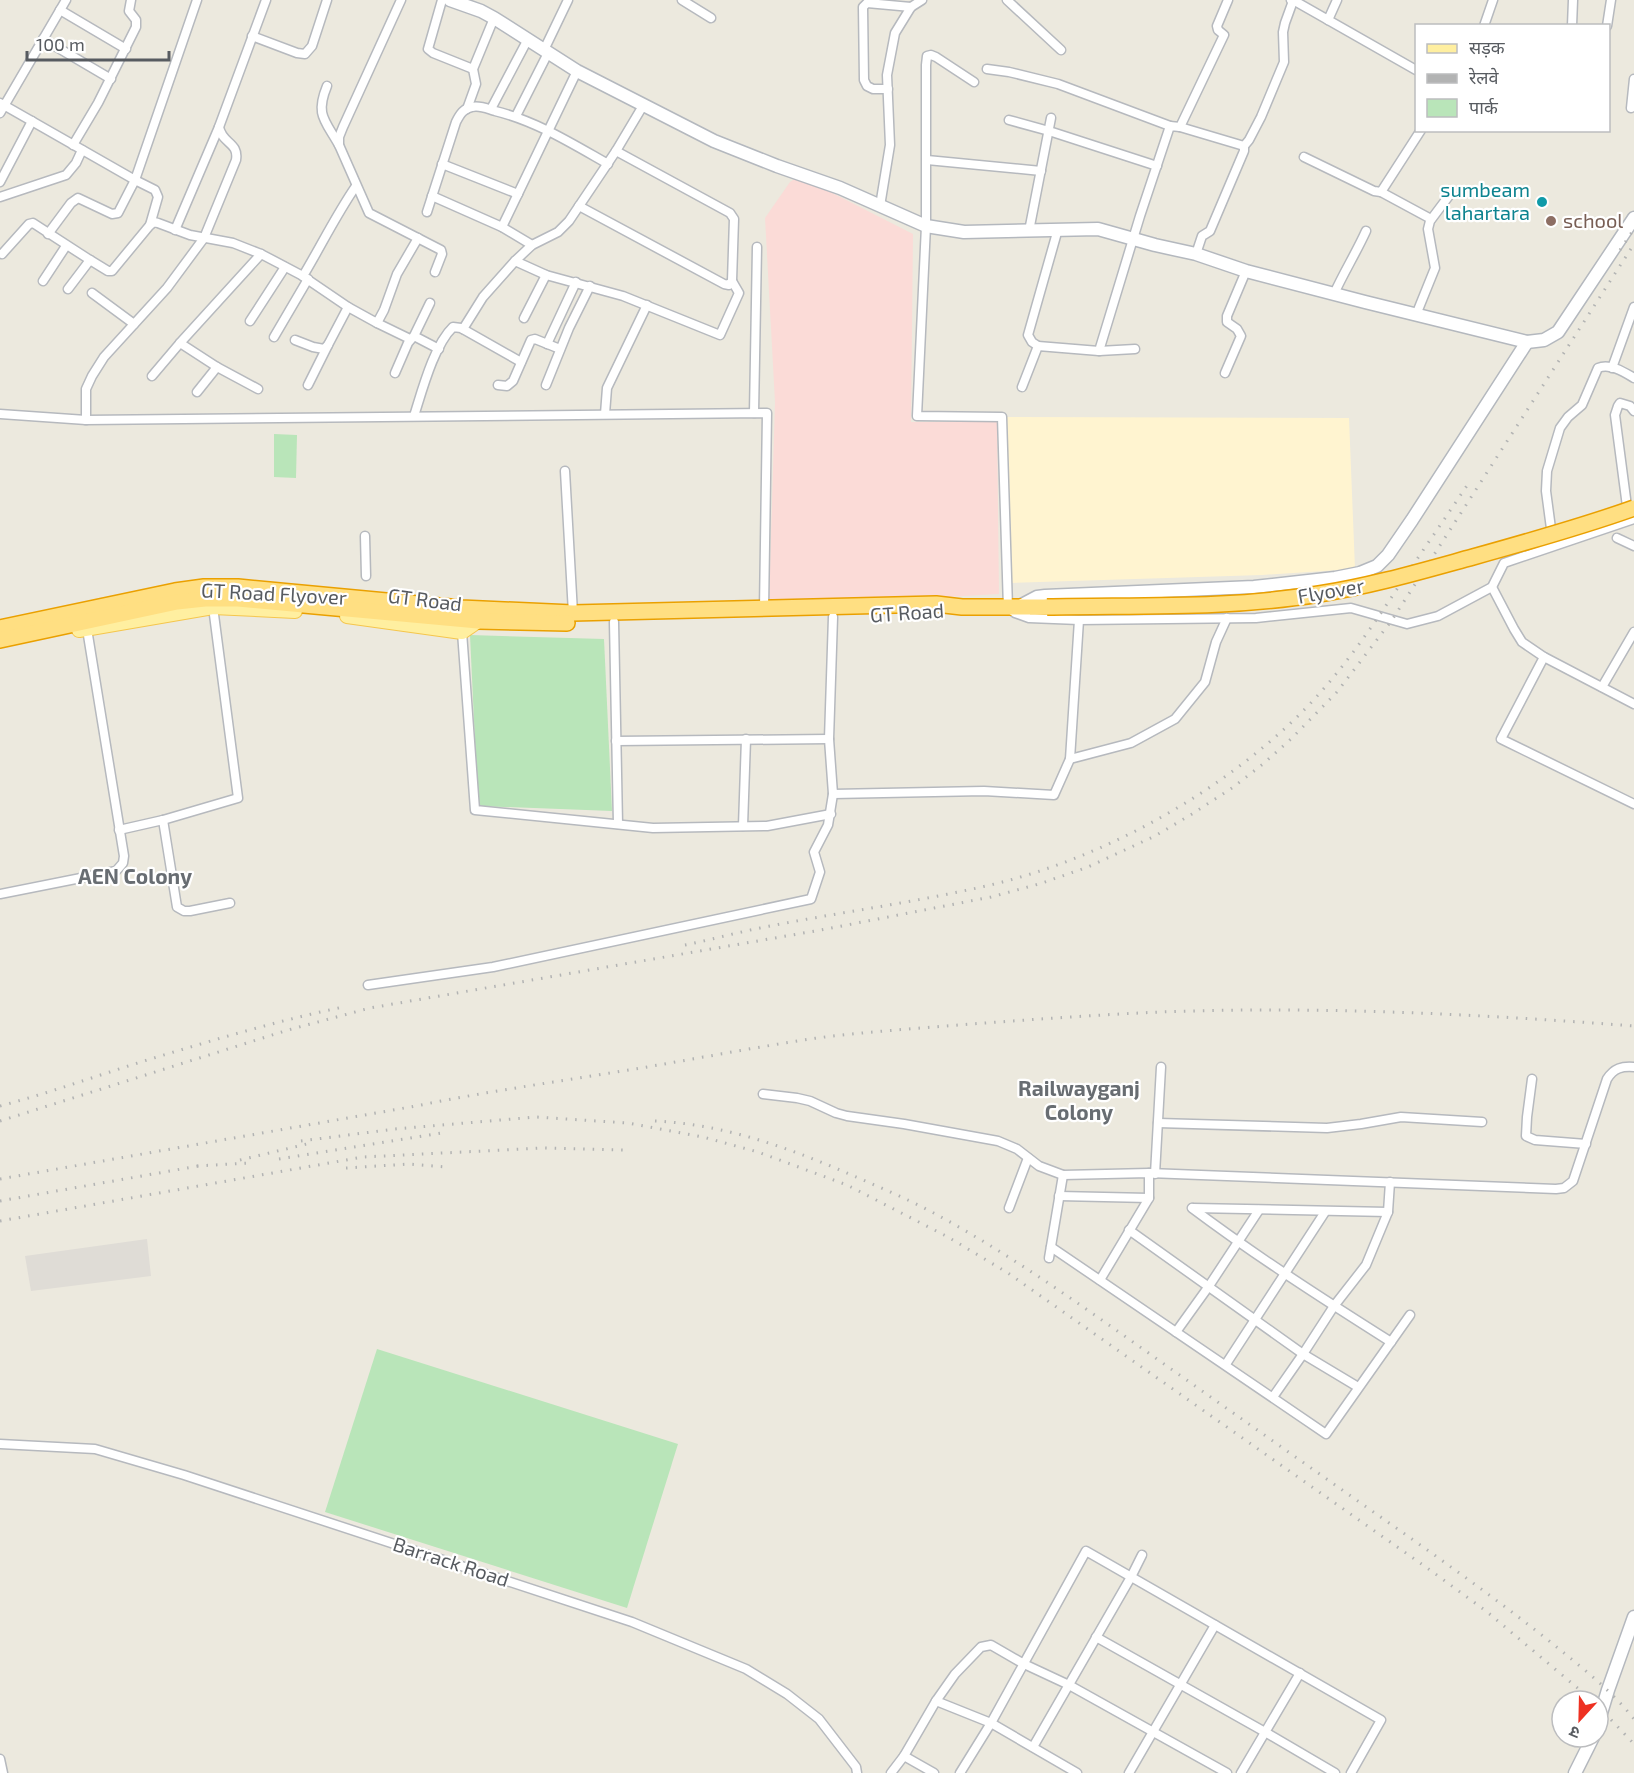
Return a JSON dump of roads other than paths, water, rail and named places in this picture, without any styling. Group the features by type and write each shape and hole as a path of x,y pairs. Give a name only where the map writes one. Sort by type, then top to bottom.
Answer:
{"highway":[{"name":"Flyover","path":"962,608 1193,606 1318,595 1369,585 1632,516"},
{"name":"GT Road Flyover","path":"0,627 204,587 238,587 460,619"},
{"name":"GT Road Flyover","path":"0,640 177,602 205,599 238,599 460,619 479,614"},
{"name":"GT Road","path":"573,618 936,604 962,608"},
{"name":"GT Road","path":"479,614 614,622 940,614 962,608"}],"main road":[{"name":"GT Road","path":"0,627 172,587 206,583 239,583 460,601 479,614"},
{"name":"GT Road","path":"0,647 213,607 460,619 479,614"}],"street":[{"path":"66,0 2,107 32,121 157,193 150,225"},
{"path":"73,145 111,79 137,23 129,11 131,0"},
{"path":"48,234 70,203 78,198 112,214 118,213 135,180 196,0"},
{"path":"175,230 219,127 266,0"},
{"path":"252,36 305,54 312,46 327,0"},
{"path":"339,145 343,127 401,0"},
{"path":"442,0 428,49 473,69"},
{"path":"450,0 468,3 577,71 714,141 840,188 926,226 964,232 1098,229 1196,254 1246,271 1527,342 1544,340 1558,333 1634,218"},
{"path":"516,116 568,0"},
{"path":"682,0 711,18"},
{"path":"880,207 890,145 887,75 895,33 911,7 922,0"},
{"path":"1007,0 1061,50"},
{"path":"1180,127 1224,37 1224,33 1217,28 1228,0"},
{"path":"1196,254 1202,236 1210,231 1244,151 1244,146 1261,117 1284,62 1283,32 1293,0 1415,69"},
{"path":"1328,20 1337,0"},
{"path":"1485,24 1493,0"},
{"path":"1572,24 1573,0"},
{"path":"1607,24 1611,0"},
{"path":"888,89 867,87 864,80 863,7 867,3 911,7"},
{"path":"60,10 126,49"},
{"path":"467,109 476,84 473,69 494,18"},
{"path":"43,39 111,79"},
{"path":"491,109 528,39"},
{"path":"974,82 936,57 927,56 926,226 917,416 1002,417 1012,608 1015,613 1029,618 1079,620 1256,618 1351,608 1407,624 1438,616 1492,588 1504,563 1553,547 1632,516 1615,415 1620,403 1630,406 1634,411"},
{"path":"987,69 1058,84 1170,126 1244,146"},
{"path":"502,227 577,71"},
{"path":"1631,108 1634,79"},
{"path":"327,86 320,107 322,114 339,145 369,213 441,250 442,254 435,272"},
{"path":"464,329 483,297 515,261 532,245 558,232 569,221 616,152 644,104"},
{"path":"427,212 459,115 467,109 478,106 516,116 549,130 608,164"},
{"path":"1029,231 1051,118"},
{"path":"1009,120 1049,130 1157,166"},
{"path":"0,182 32,121"},
{"path":"1100,351 1170,126"},
{"path":"86,420 86,389 104,357 167,288 204,238 237,153 234,146 220,134 219,127"},
{"path":"1381,192 1420,132"},
{"path":"0,197 66,175 76,163 82,150"},
{"path":"515,261 546,275 590,286 647,305 720,335 739,293 732,281 734,219 730,213 616,152"},
{"path":"1304,157 1374,191 1381,192 1431,219"},
{"path":"927,160 1041,171"},
{"path":"442,164 518,194"},
{"path":"274,337 343,206 356,186"},
{"path":"1416,315 1436,268 1428,229 1431,219 1451,193"},
{"path":"432,196 502,227 532,245"},
{"path":"579,206 724,284 729,285 732,281"},
{"path":"2,254 29,224 35,225 66,246 108,271 112,271 154,222 204,238 233,243 261,254 305,278 348,307 377,323 439,349"},
{"path":"1058,229 1028,334 1032,342 1038,346 1100,351 1136,349"},
{"path":"1334,294 1366,231"},
{"path":"377,323 398,274 418,238"},
{"path":"43,281 66,246"},
{"path":"754,412 757,248"},
{"path":"152,376 261,254"},
{"path":"68,290 90,260"},
{"path":"250,321 285,267"},
{"path":"1225,373 1241,336 1239,331 1227,322 1227,316 1246,271"},
{"path":"524,318 546,275"},
{"path":"547,344 576,282"},
{"path":"546,385 569,328 590,286"},
{"path":"92,293 134,324"},
{"path":"395,374 430,303"},
{"path":"605,414 607,388 647,305"},
{"path":"308,385 348,307"},
{"path":"1612,368 1634,307"},
{"path":"414,416 439,349 453,327 464,329 521,362"},
{"path":"498,385 507,386 513,381 531,340 535,339 561,349"},
{"path":"296,340 320,349 328,345"},
{"path":"1012,608 1045,596 1274,585 1360,573 1377,566 1388,555 1412,520 1527,342"},
{"path":"180,343 217,367 258,389"},
{"path":"1022,387 1038,346"},
{"path":"1553,547 1545,481 1560,428 1568,417 1582,405 1598,368 1605,366 1634,378"},
{"path":"197,392 217,367"},
{"path":"0,414 86,420 767,413 764,609"},
{"path":"565,471 573,618"},
{"path":"365,536 366,576"},
{"path":"1617,538 1634,546"},
{"path":"1324,579 1327,610"},
{"path":"1492,588 1522,642 1544,657 1634,704"},
{"path":"119,830 238,798 213,607"},
{"path":"368,985 493,967 811,899 820,872 814,852 831,814 829,739 833,617"},
{"path":"1070,759 1131,743 1175,719 1205,682 1216,642 1227,618"},
{"path":"460,619 475,810 653,828 767,826 831,814"},
{"path":"832,794 984,792 1054,795 1070,759 1079,620"},
{"path":"614,622 618,824"},
{"path":"0,894 116,871 123,863 87,629"},
{"path":"1602,687 1634,632"},
{"path":"1544,657 1501,739 1634,804"},
{"path":"743,826 746,739"},
{"path":"616,741 829,739"},
{"path":"163,820 177,907 183,911 190,911 230,903"},
{"path":"762,1094 810,1101 847,1116 998,1141 1013,1146 1038,1166 1063,1175 1152,1173 1563,1188 1573,1181 1607,1079 1617,1069 1624,1066 1634,1067"},
{"path":"1100,1280 1149,1198 1158,1123 1161,1067"},
{"path":"1532,1079 1526,1136 1535,1140 1586,1144"},
{"path":"1158,1123 1327,1128 1401,1117 1482,1122"},
{"path":"1009,1208 1028,1158"},
{"path":"1049,1258 1063,1175"},
{"path":"1273,1397 1334,1306 1366,1265 1388,1212 1390,1182"},
{"path":"1059,1196 1149,1198"},
{"path":"1388,1212 1192,1208 1286,1275 1391,1342"},
{"path":"1176,1332 1259,1210"},
{"path":"1226,1364 1325,1212"},
{"path":"1129,1230 1303,1354 1358,1388"},
{"path":"1051,1247 1326,1434 1410,1315"},
{"name":"Barrack Road","path":"0,1444 95,1449 195,1478 632,1622 746,1669 787,1694 819,1719 856,1767 857,1773"},
{"path":"960,1773 991,1723 1086,1551 1381,1720 1351,1773"},
{"path":"1033,1747 1142,1555"},
{"path":"1608,1689 1634,1617"},
{"path":"1129,1773 1215,1625"},
{"path":"1096,1637 1335,1773"},
{"path":"891,1773 955,1674 981,1647 991,1645 1024,1664 1070,1685 1227,1773"},
{"path":"1241,1773 1300,1673"},
{"path":"936,1701 991,1723 1077,1773"},
{"path":"1575,1773 1587,1749"},
{"path":"904,1756 934,1773"},
{"path":"0,1759 3,1773"}],"railway":[{"path":"1620,250 1634,229"},
{"path":"0,1121 288,1030 370,1008 821,930 991,897 1088,867 1155,836 1232,788 1263,764 1337,692 1392,620 1634,244"},
{"path":"685,945 760,928 986,886 1073,859 1116,841 1158,819 1198,795 1236,768 1272,740 1319,694 1368,632 1468,484"},
{"path":"0,1106 218,1039 343,1007"},
{"path":"0,1179 498,1091 817,1038 869,1032 1084,1016 1219,1010 1397,1012 1634,1026"},
{"path":"301,1141 395,1129 536,1117 628,1123 703,1137 758,1152 847,1185 948,1237 1008,1273 1430,1570 1486,1611 1579,1689"},
{"path":"655,1121 727,1131 795,1152 916,1204 995,1249 1099,1318 1480,1588 1585,1670 1616,1698 1634,1719"},
{"path":"279,1159 442,1133"},
{"path":"240,1160 311,1143"},
{"path":"0,1221 363,1157 543,1148 624,1150"},
{"path":"197,1166 249,1163"},
{"path":"346,1168 409,1164 446,1167"},
{"path":"0,1201 204,1165"},
{"path":"1610,1719 1634,1744"}],"place":[{"name":"sumbeam lahartara","path":"1542,202"},
{"name":"school","path":"1551,221"}],"district":[{"name":"AEN Colony","path":"135,877"},
{"name":"Railwayganj Colony","path":"1079,1101"}]}
